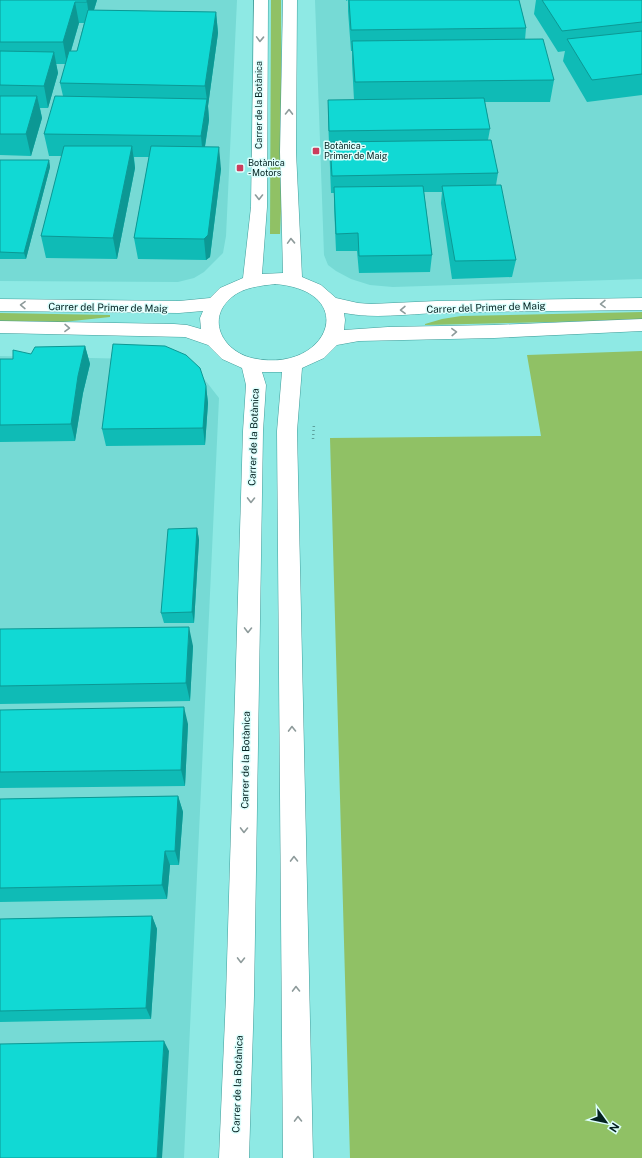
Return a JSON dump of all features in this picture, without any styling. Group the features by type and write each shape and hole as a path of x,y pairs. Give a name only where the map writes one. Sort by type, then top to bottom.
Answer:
{"street":[{"name":"Carrer de la Botànica","path":"250,282 253,274 259,207 261,0"},
{"path":"290,0 288,152 292,273 294,280"},
{"path":"274,278 294,280 315,289 332,303 336,313 337,323 332,339 319,352 293,363 272,366 250,364 228,354 213,339 209,321 211,313 216,304 230,291 250,282 274,278"},
{"name":"Carrer del Primer de Maig","path":"332,303 344,308 365,311 434,307 642,304"},
{"name":"Carrer del Primer de Maig","path":"0,305 179,307 216,304"},
{"path":"332,339 357,334 443,333 642,325"},
{"path":"0,327 174,330 187,331 202,337 213,339"},
{"path":"293,363 287,431 298,1158"},
{"name":"Carrer de la Botànica","path":"234,1158 253,431 256,385 250,364"}],"shaded area":[{"path":"0,0 237,0 226,236 223,253 204,272 194,278 178,282 0,281"},
{"path":"315,0 642,0 642,279 393,287 370,285 351,279 328,265 324,255"},
{"path":"0,356 181,360 198,371 219,398 184,1158 0,1158"}],"green space":[{"path":"271,0 281,0 282,188 280,234 270,234"},
{"path":"642,312 642,320 425,325 442,319 461,316"},
{"path":"0,313 110,315 110,317 63,322 0,322"},
{"path":"642,351 642,1158 350,1158 330,438 541,436 527,355"}],"building":[{"path":"0,0 87,0 87,2 75,2 63,42 0,42"},
{"path":"349,0 519,0 526,28 351,30"},
{"path":"542,0 642,0 642,22 562,31"},
{"path":"88,10 216,12 205,86 60,83 69,51 77,51"},
{"path":"642,31 642,74 592,80 567,39"},
{"path":"543,39 554,80 355,82 352,41"},
{"path":"0,51 54,52 44,86 0,85"},
{"path":"0,96 37,96 26,134 0,134"},
{"path":"55,96 207,99 201,136 44,134"},
{"path":"484,98 490,129 329,131 328,100"},
{"path":"491,140 498,173 332,176 330,142"},
{"path":"64,146 132,146 113,238 41,236"},
{"path":"151,146 219,147 208,235 204,239 134,238"},
{"path":"0,160 49,160 24,253 0,252"},
{"path":"501,185 516,260 455,261 442,186"},
{"path":"423,186 432,255 359,256 358,233 336,234 334,187"},
{"path":"113,344 165,346 186,355 200,368 206,386 203,428 102,429"},
{"path":"85,346 78,376 71,424 0,425 0,359 13,359 13,350 31,354 35,347"},
{"path":"197,528 192,612 161,613 168,529"},
{"path":"189,627 186,683 0,686 0,629"},
{"path":"184,707 181,770 0,772 0,710"},
{"path":"178,796 175,851 165,851 162,885 0,888 0,799"},
{"path":"152,916 146,1008 0,1011 0,919"},
{"path":"164,1041 157,1158 0,1158 0,1044"}],"place":[{"name":"Botànica - Primer de Maig","path":"316,151"},
{"name":"Botànica - Motors","path":"240,168"}]}
